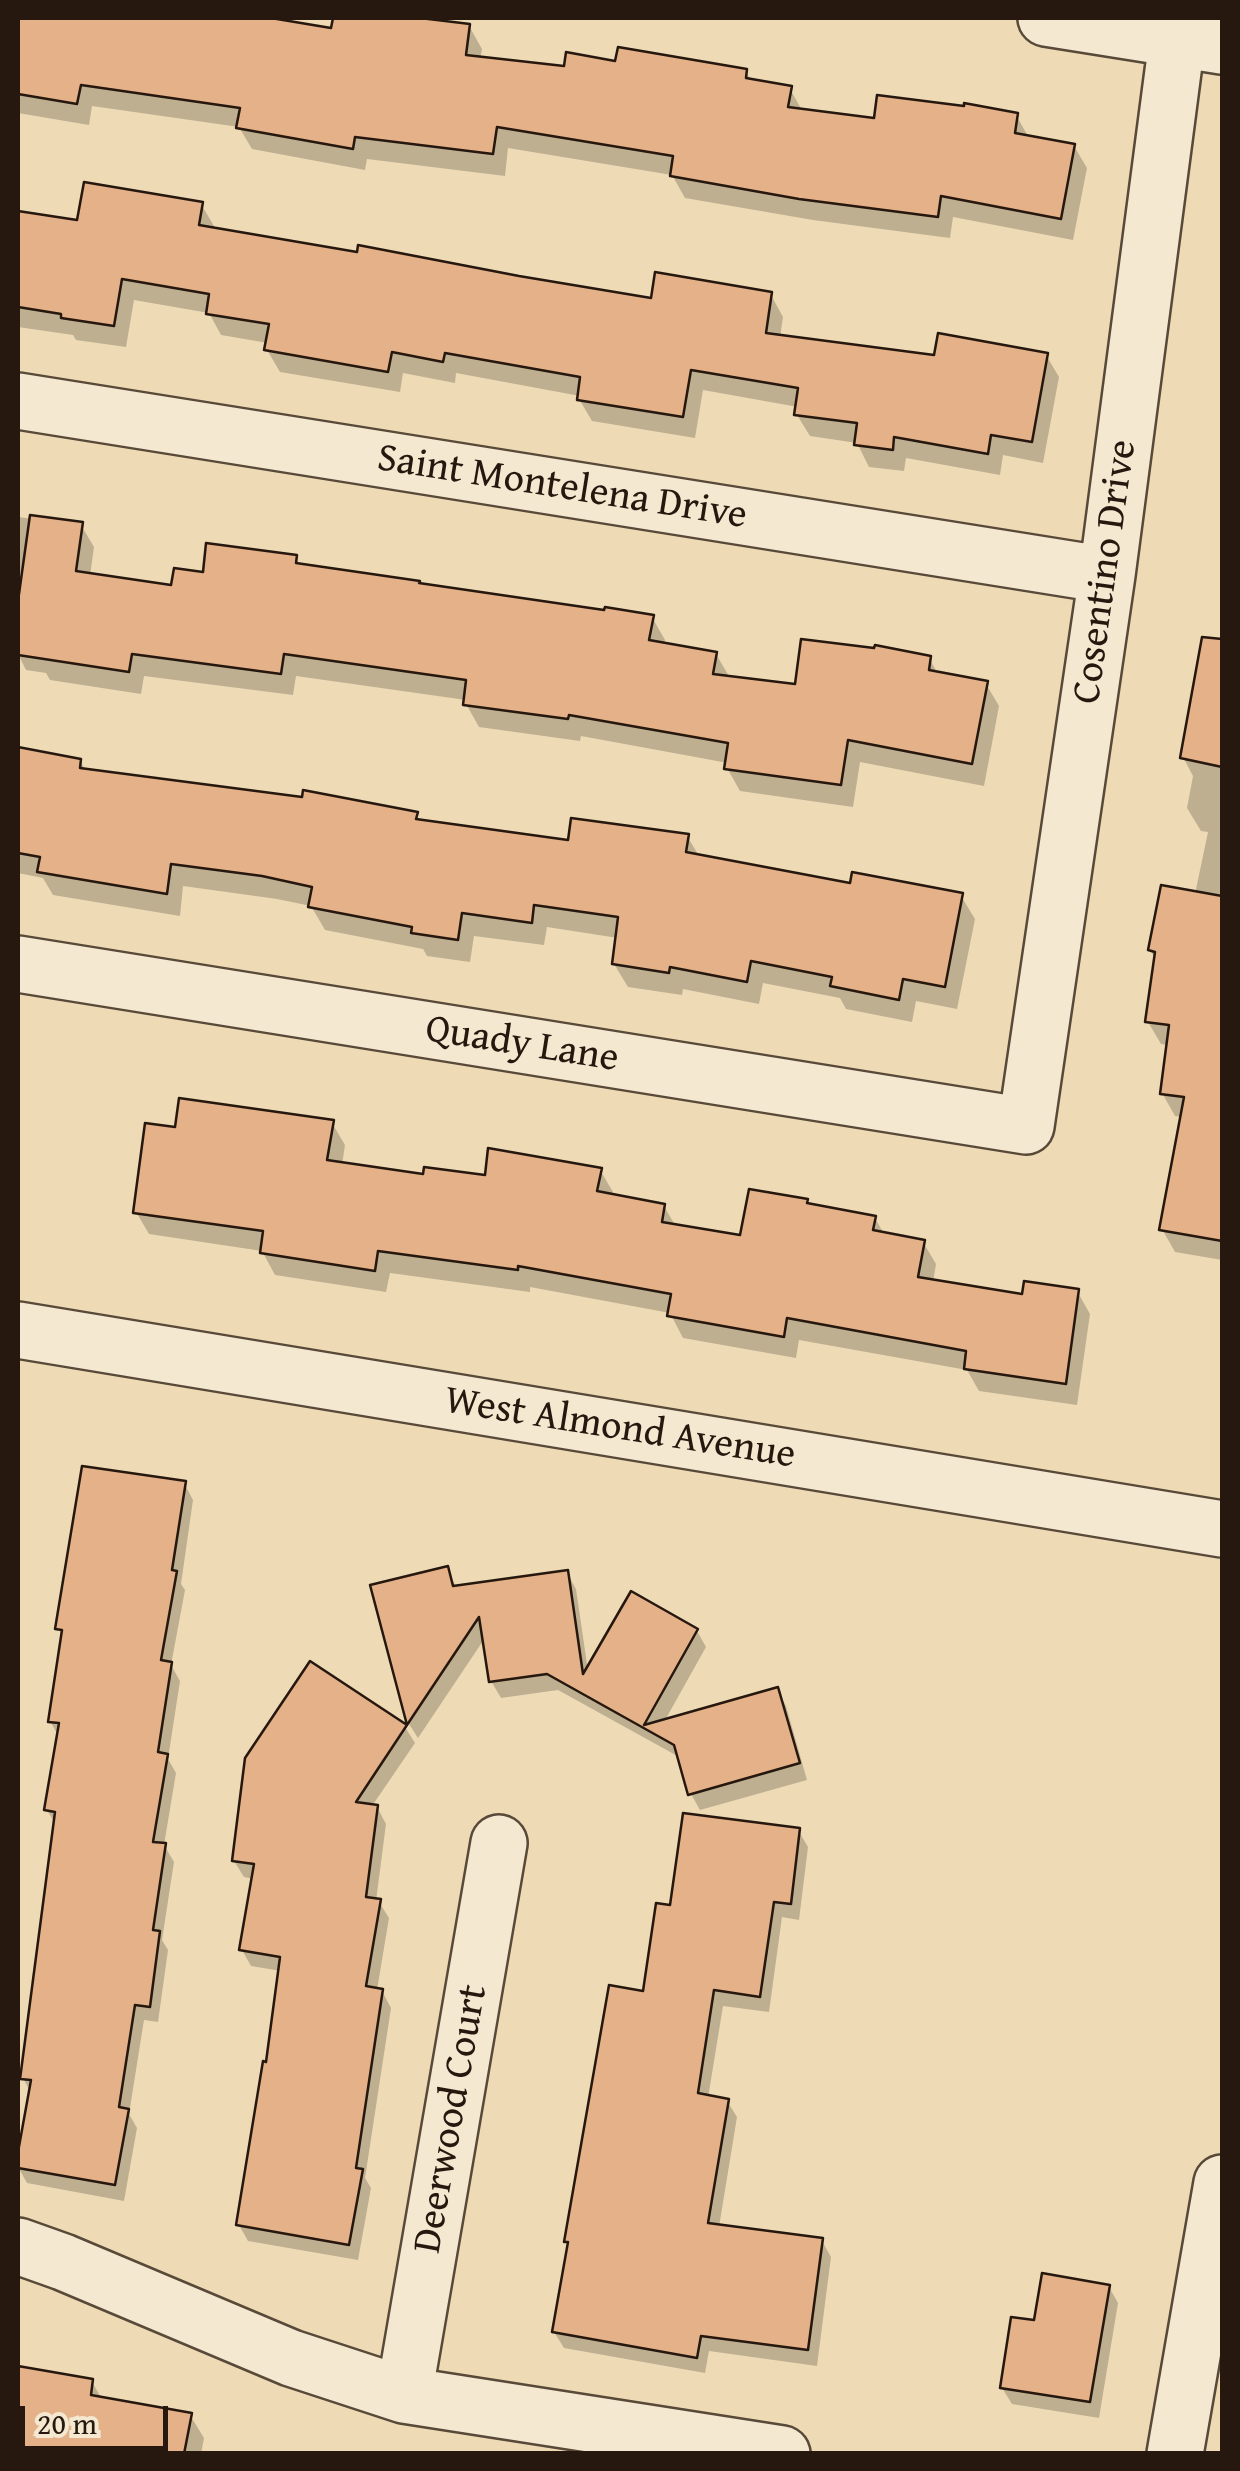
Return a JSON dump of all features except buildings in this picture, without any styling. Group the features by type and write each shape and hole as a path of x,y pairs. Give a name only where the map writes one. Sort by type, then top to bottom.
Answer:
{"street":[{"path":"1046,18 1193,34"},
{"name":"Cosentino Drive","path":"1026,1126 1107,576 1193,34"},
{"name":"Saint Montelena Drive","path":"18,400 1107,576"},
{"name":"Quady Lane","path":"18,969 1026,1126"},
{"name":"West Almond Avenue","path":"18,1330 1222,1528"},
{"name":"Deerwood Court","path":"404,2395 499,1843"},
{"path":"1175,2454 1222,2183"},
{"path":"18,2246 291,2358 404,2395 782,2454"}]}
